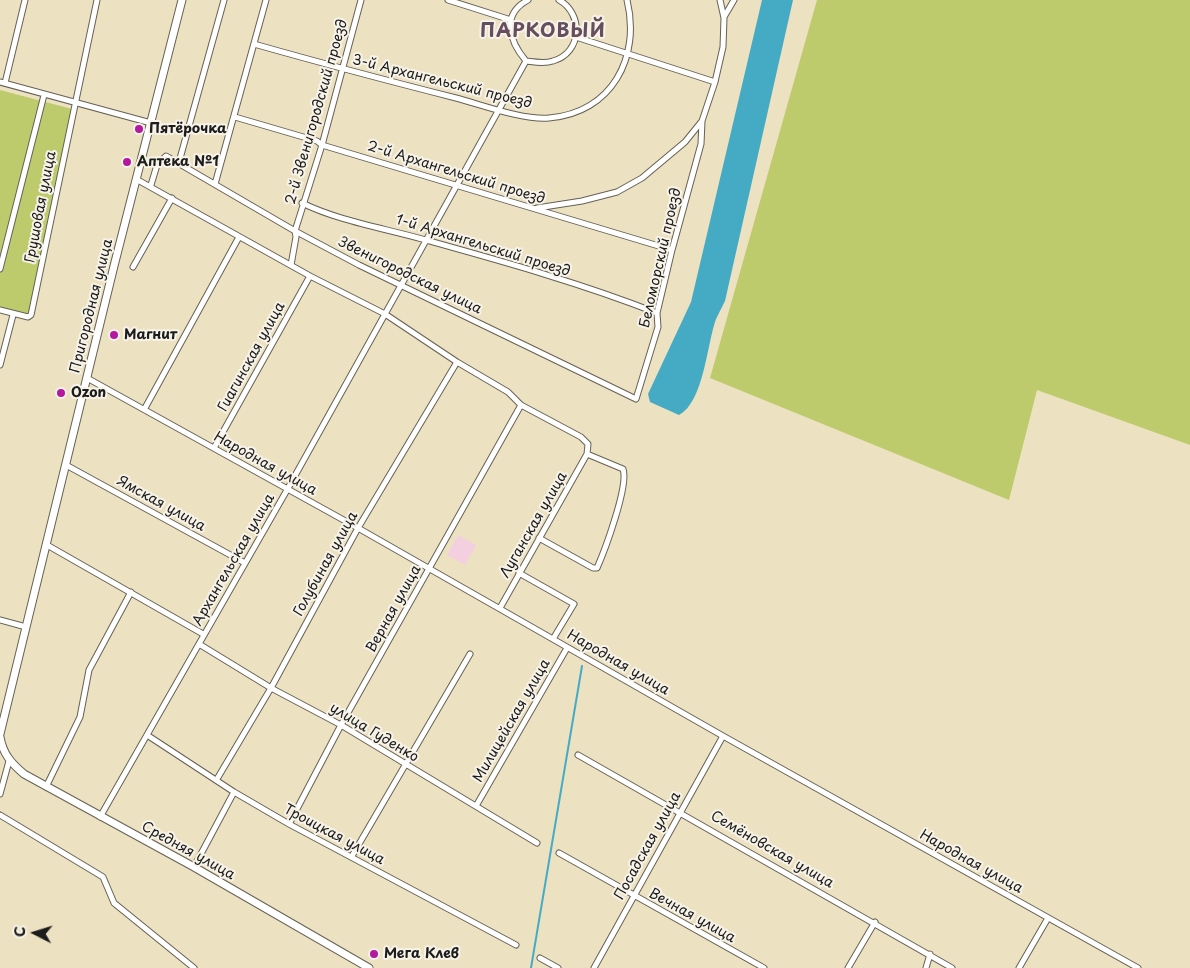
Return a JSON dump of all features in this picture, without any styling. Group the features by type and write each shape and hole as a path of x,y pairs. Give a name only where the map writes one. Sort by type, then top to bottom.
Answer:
{"street":[{"path":"25,0 2,83 151,122"},
{"name":"Грушовая улица","path":"12,315 28,317 31,315 97,0"},
{"name":"Пригородная улица","path":"2,749 0,736 26,627 182,0"},
{"path":"151,185 157,165 166,156 179,162 224,0"},
{"path":"215,184 266,0"},
{"name":"2-й Звенигородский проезд","path":"290,265 302,202 322,145 360,0"},
{"path":"448,0 511,20"},
{"path":"526,61 511,37 511,20 516,10 528,0"},
{"path":"526,61 544,63 561,58 573,45 577,29 572,13 559,0"},
{"path":"627,0 631,17 629,54"},
{"name":"Беломорский проезд","path":"636,399 658,327 658,313 672,250 701,144 702,121 715,82 723,46 724,18 720,0"},
{"name":"Беломорский проезд","path":"724,18 734,0"},
{"path":"576,37 715,82"},
{"name":"3-й Архангельский проезд","path":"254,44 342,69 499,109 547,118 571,115 600,98 611,87 625,67 629,54"},
{"path":"402,284 526,61"},
{"path":"0,269 44,95"},
{"name":"2-й Архангельский проезд","path":"235,117 672,250"},
{"name":"Беломорский проезд","path":"534,208 582,202 617,192 642,178 686,142 702,121"},
{"name":"Звенигородская улица","path":"179,162 295,231 360,265 636,399"},
{"path":"136,179 151,185 238,237 385,314 457,362 508,392 521,405 581,437 588,444 588,454 623,469 626,476 622,494 597,568 593,568 539,538"},
{"path":"133,266 172,198"},
{"name":"1-й Архангельский проезд","path":"302,202 337,216 425,240 624,300 658,313"},
{"path":"144,408 238,237"},
{"name":"Гиагинская улица","path":"214,448 310,276"},
{"name":"Архангельская улица","path":"100,816 287,490 402,284"},
{"path":"0,310 12,315 0,365"},
{"name":"Голубиная улица","path":"217,780 271,688 358,528 457,362"},
{"name":"Народная улица","path":"87,378 358,528 567,648 1138,968"},
{"name":"Верная улица","path":"289,824 521,405"},
{"name":"Луганская улица","path":"500,608 588,454"},
{"name":"Ямская улица","path":"66,465 245,563"},
{"path":"47,545 203,634"},
{"path":"519,572 573,601 574,607 553,639"},
{"path":"46,787 80,717 89,670 131,592"},
{"path":"0,620 26,627"},
{"name":"улица Гуденко","path":"199,644 271,688 342,726 537,843"},
{"name":"Милицейская улица","path":"476,806 567,648"},
{"path":"352,856 470,654"},
{"name":"Троицкая улица","path":"147,735 234,792 289,824 352,856 516,946"},
{"name":"Посадская улица","path":"594,968 723,736"},
{"name":"Средняя улица","path":"2,749 9,761 24,774 369,968"},
{"name":"Семёновская улица","path":"578,755 875,922 952,968"},
{"path":"0,794 9,761"},
{"path":"194,868 234,792"},
{"path":"0,815 103,877 114,904 194,968"},
{"name":"Вечная улица","path":"558,853 764,968"},
{"path":"1019,968 1048,918"},
{"path":"848,968 875,922"},
{"path":"926,968 930,954"},
{"path":"540,958 558,968"}],"shaded area":[{"path":"458,535 476,545 465,565 447,555"}],"green space":[{"path":"817,0 1190,0 1190,445 1037,390 1009,500 710,378"},
{"path":"0,90 72,109 31,315 0,310"}],"water":[{"path":"762,0 793,0 725,301 716,319 704,371 694,398 679,415 650,402 648,394 691,302"}],"waterway":[{"path":"531,968 582,666"}],"place":[{"name":"Пятёрочка","path":"139,129"},
{"name":"Аптека №1","path":"127,162"},
{"name":"Магнит","path":"114,335"},
{"name":"Ozon","path":"61,393"},
{"name":"Мега Клев","path":"374,954"}],"district":[{"name":"ПАРКОВЫЙ","path":"543,32"}]}
